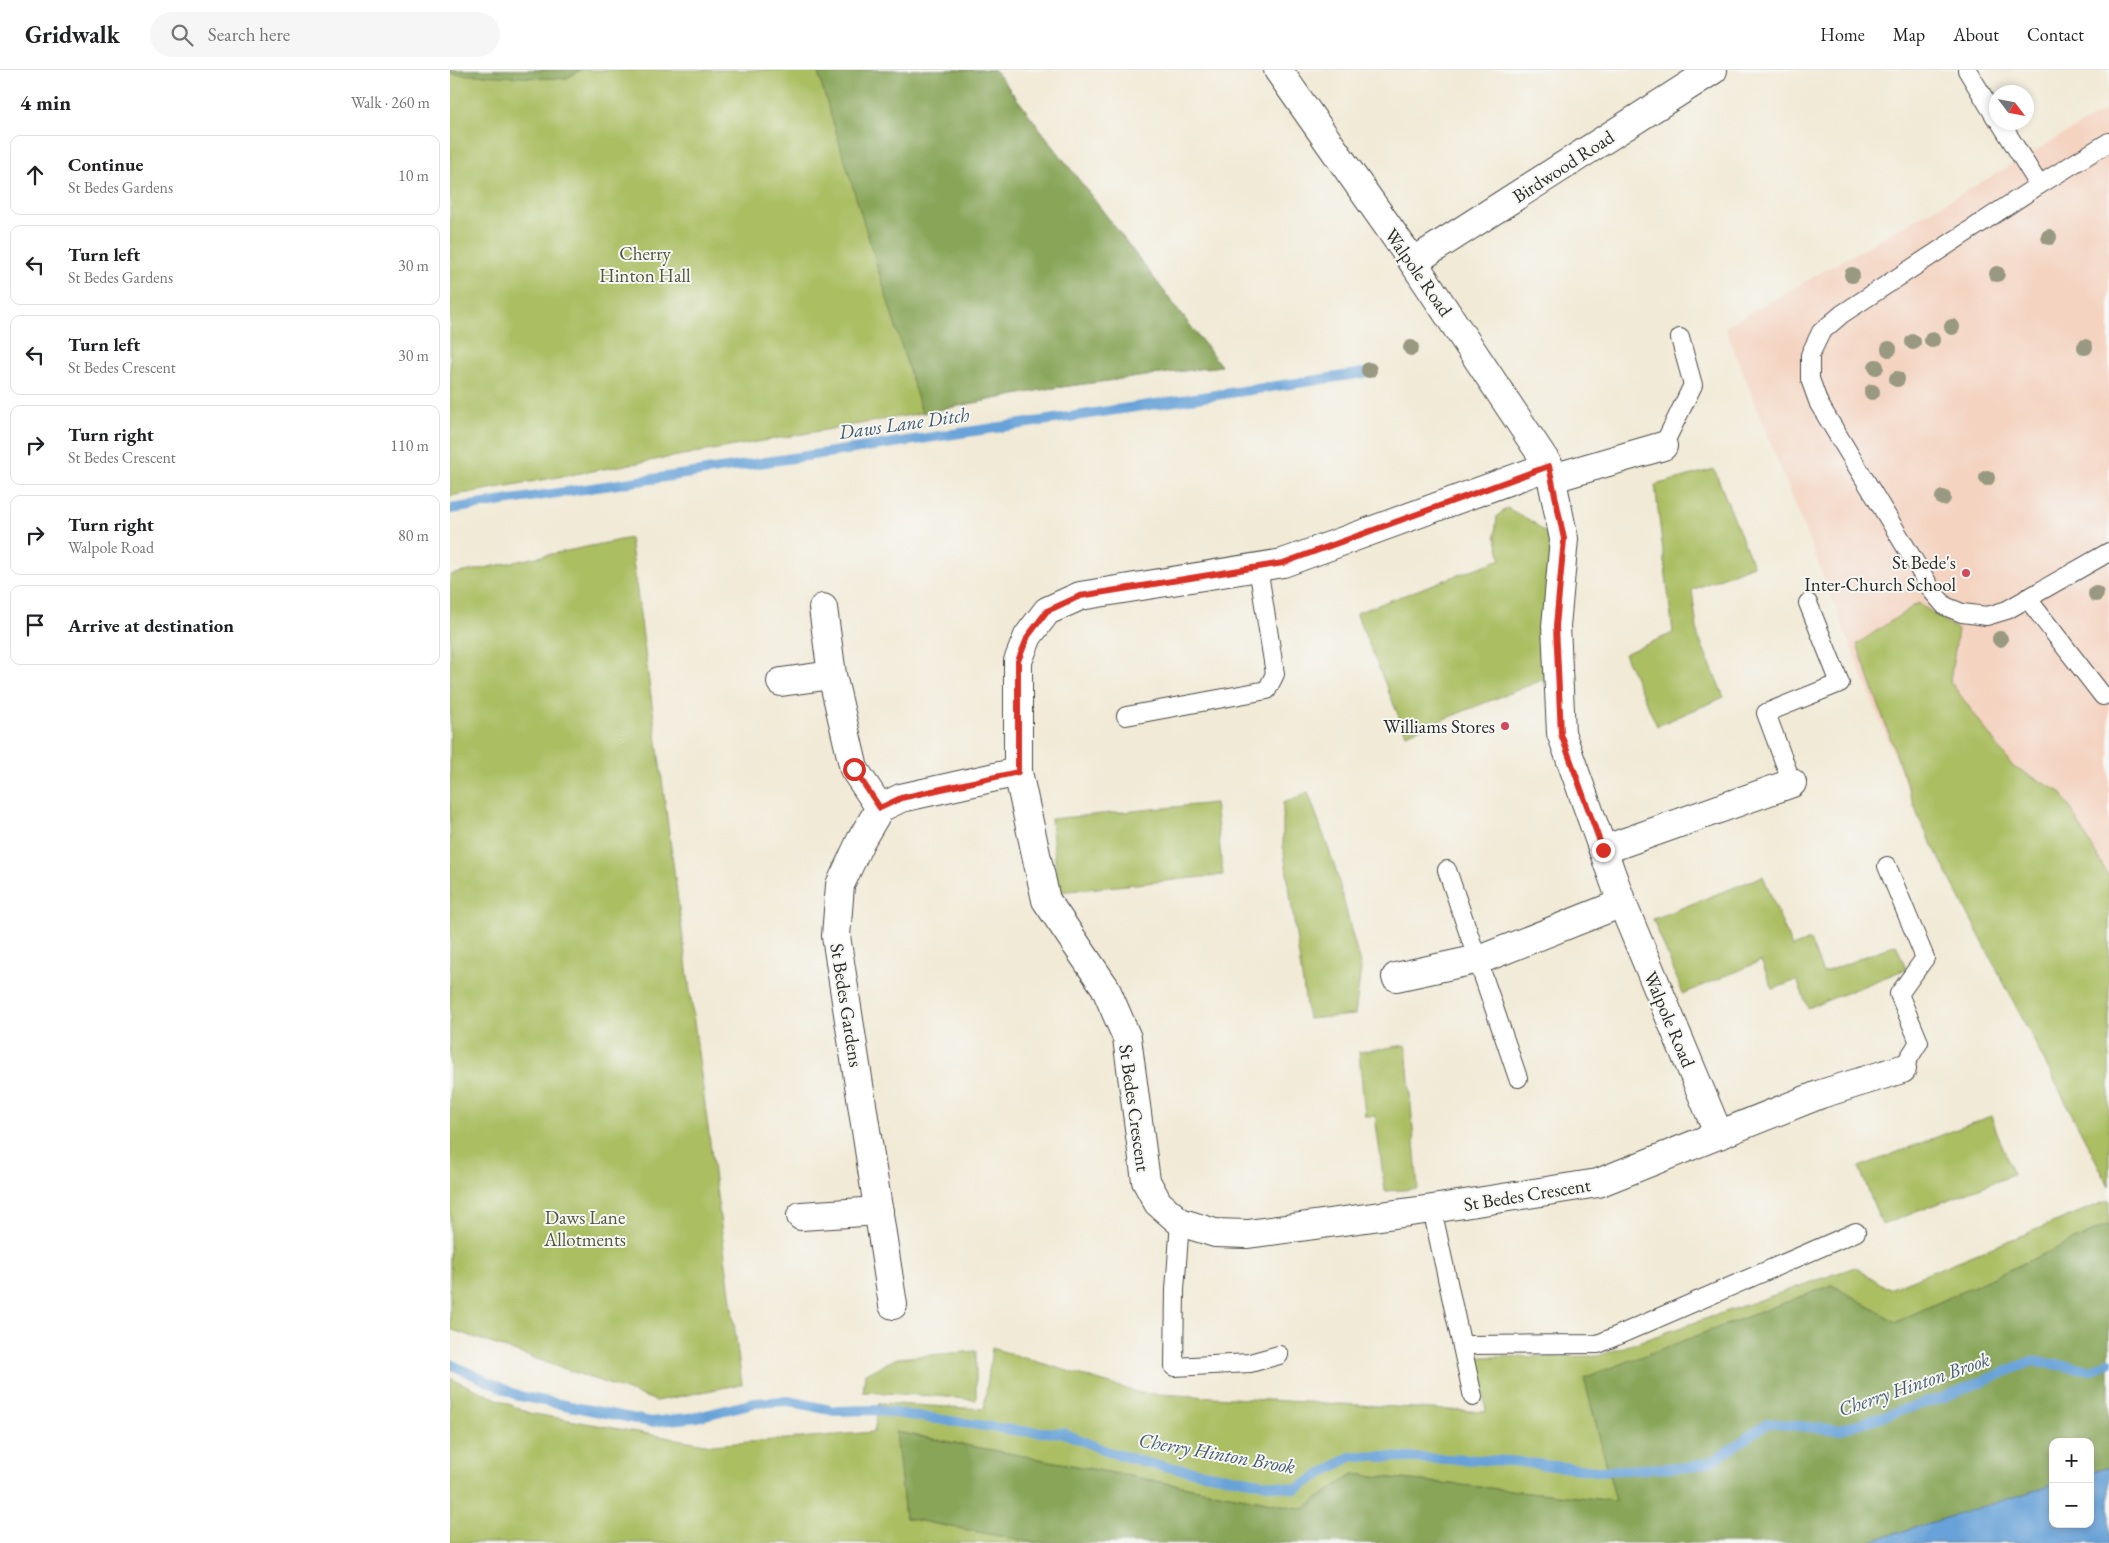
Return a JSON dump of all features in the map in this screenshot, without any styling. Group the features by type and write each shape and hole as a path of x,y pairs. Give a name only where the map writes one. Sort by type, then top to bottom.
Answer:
{"street":[{"name":"Walpole Road","path":"1278,70 1413,262 1551,472 1564,539 1556,626 1561,734 1622,903 1720,1135"},
{"name":"Birdwood Road","path":"1413,262 1713,70"},
{"path":"1551,472 1663,446"},
{"name":"St Bedes Crescent","path":"1551,472 1283,563 1080,596 1047,611 1028,636 1018,661 1018,772 1046,900 1105,987 1127,1038 1146,1181 1158,1203 1180,1222 1215,1233 1248,1234 1432,1209 1598,1183 1821,1094 1902,1069"},
{"path":"823,608 832,675 854,769 880,808 901,798 1018,772"},
{"path":"781,682 832,675"},
{"path":"1603,850 1792,783"},
{"name":"St Bedes Gardens","path":"880,808 861,840 840,885 836,936 893,1305"},
{"path":"1396,977 1477,960 1622,903"},
{"path":"801,1216 879,1211"}],"lane":[{"path":"1967,70 1989,106"},
{"path":"2005,130 2039,185"},
{"path":"2109,142 2039,185 1842,314 1821,332 1810,355 1810,379 1818,404 1933,592 1945,606 1962,613 1987,616 2007,610 2109,552"},
{"path":"1663,446 1693,385 1680,338"},
{"path":"1126,716 1267,690 1275,674 1258,567"},
{"path":"2027,598 2103,696"},
{"path":"1792,783 1766,713 1840,683 1808,603"},
{"path":"1887,866 1925,958 1899,994 1919,1042 1902,1069"},
{"path":"1447,870 1518,1078"},
{"path":"1432,1209 1473,1397"},
{"path":"1180,1222 1175,1290 1174,1367 1250,1362 1279,1355"},
{"path":"1463,1345 1598,1344 1856,1232"}],"shaded area":[{"name":"St Bede's Inter-Church School","path":"2109,108 2109,1186 1919,819 1725,327"}],"green space":[{"name":"Cherry Hinton Hall","path":"450,70 995,70 1221,366 1046,389 922,413 450,496"},
{"path":"450,70 581,70 565,79 450,74"},
{"path":"817,70 995,70 1221,366 1046,389 922,413"},
{"path":"1714,469 1753,565 1692,590 1698,636 1724,697 1657,726 1624,654 1673,633 1655,485"},
{"path":"1507,508 1533,522 1550,537 1550,577 1542,619 1545,679 1406,734 1356,613 1501,559 1495,535 1497,516"},
{"name":"Daws Lane Allotments","path":"630,538 742,1384 657,1401 450,1329 450,575"},
{"path":"1918,603 1958,630 1950,681 2013,767 2061,792 2109,877 2109,1186 1919,819 1857,644"},
{"path":"1308,792 1335,867 1361,968 1355,1015 1308,1019 1283,845 1283,803"},
{"path":"1215,803 1223,875 1058,892 1051,819"},
{"path":"1763,876 1792,947 1810,940 1823,973 1896,944 1906,969 1808,1008 1797,980 1773,989 1761,961 1683,994 1653,919"},
{"path":"1406,1045 1418,1189 1385,1191 1375,1116 1365,1116 1359,1052"},
{"path":"1991,1116 2013,1175 1882,1225 1859,1167"},
{"path":"2109,1200 2109,1224 1896,1322 1832,1285 1584,1378 1616,1501 1353,1474 1304,1509 897,1432 905,1518 1036,1543 450,1543 450,1378 529,1413 711,1445 874,1432 879,1403 984,1409 992,1348 1140,1393 1486,1412 1479,1357 1598,1356 1855,1267 1889,1289"},
{"path":"2109,1224 2109,1467 2094,1472 2094,1438 2049,1438 2049,1486 1865,1543 1036,1543 905,1518 896,1432 1303,1509 1353,1474 1616,1501 1584,1378 1832,1285 1896,1322"},
{"path":"976,1351 976,1400 863,1392 865,1374 897,1358"}],"water":[{"path":"2109,1467 2109,1543 1865,1543 2049,1486 2049,1528 2094,1528 2094,1472"}],"waterway":[{"name":"Daws Lane Ditch","path":"450,509 1364,373"},
{"name":"Cherry Hinton Brook","path":"450,1364 519,1396 651,1422 697,1417 754,1403 788,1401 835,1411 874,1410 1020,1431 1064,1433 1106,1451 1151,1464 1296,1489 1352,1456 1510,1461 1598,1471 1691,1467 1715,1460 1768,1423 1839,1430 1944,1397 2032,1361 2092,1370 2109,1362"}],"place":[{"name":"St Bede's Inter-Church School","path":"1966,573"},
{"name":"Williams Stores","path":"1505,726"}],"route":[{"path":"854,769 880,808 901,798 1018,772 1018,661 1028,636 1047,611 1080,596 1283,563 1549,466 1553,478 1564,539 1556,626 1561,734 1603,850"}]}
